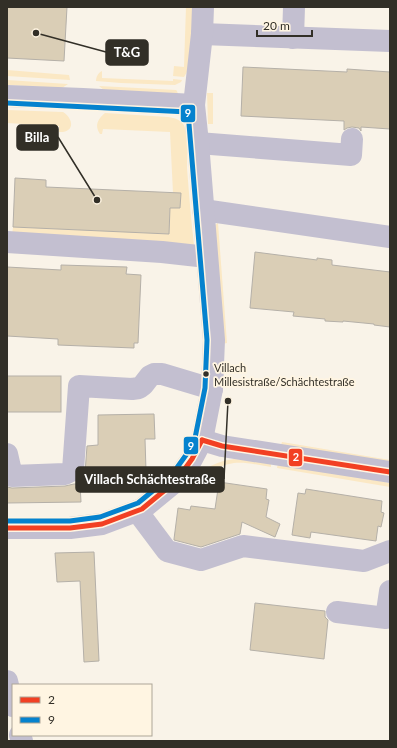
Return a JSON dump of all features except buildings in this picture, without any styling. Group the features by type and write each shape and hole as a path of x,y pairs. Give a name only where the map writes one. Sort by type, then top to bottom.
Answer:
{"street":[{"path":"7,528 70,528 102,524 142,509 176,481 192,459 202,440 212,389 214,340 194,105 202,34 203,7"},
{"path":"293,38 294,7"},
{"path":"202,34 390,41"},
{"path":"7,96 194,105"},
{"path":"198,143 351,155 352,139"},
{"path":"203,210 390,237"},
{"path":"7,242 162,252 207,257"},
{"path":"7,454 12,476 65,474 73,470 80,386 132,389 139,388 150,376 154,374 162,374 212,389"},
{"path":"202,440 222,446 390,472"},
{"path":"137,511 167,551 201,560 243,546 364,561 390,551"},
{"path":"337,612 386,618 390,591"},
{"path":"7,681 12,702"}],"shaded area":[{"path":"186,7 197,7 192,71 187,72 184,77 173,76 174,66 184,67"},
{"path":"7,70 69,75 70,80 7,76"},
{"path":"102,71 102,78 173,81 173,79 182,80 175,85 96,81 99,73"},
{"path":"7,80 68,84 62,88 7,85"},
{"path":"99,86 176,90 178,94 104,90"},
{"path":"207,93 213,93 213,124 208,124"},
{"path":"7,110 63,112 69,118 71,125 68,130 59,132 59,126 7,123"},
{"path":"105,113 168,117 181,121 184,125 188,148 187,168 194,245 12,235 13,227 169,234 170,208 180,208 181,193 173,193 170,132 103,129 102,134 100,134 97,125 100,118"},
{"path":"218,223 227,343 222,344 215,225"},
{"path":"282,442 390,460 390,465 280,447"},
{"path":"234,459 271,462 271,467 234,463 206,473 181,489 179,488 198,473 211,466"},
{"path":"278,463 390,483 390,487 277,468"}],"transit line":[{"name":"9","path":"7,103 188,112 207,340 205,388 195,438 186,455 171,476 138,503 100,517 70,521 7,521"},
{"name":"2","path":"202,440 222,446 390,472"},
{"name":"2","path":"7,528 70,528 102,524 142,509 176,481 192,459 202,440"}],"place":[{"name":"T&G","path":"36,33"},
{"name":"Billa","path":"97,200"},
{"name":"Villach Millesistraße/Schächtestraße","path":"206,374"},
{"name":"Villach Schächtestraße","path":"228,401"}]}
